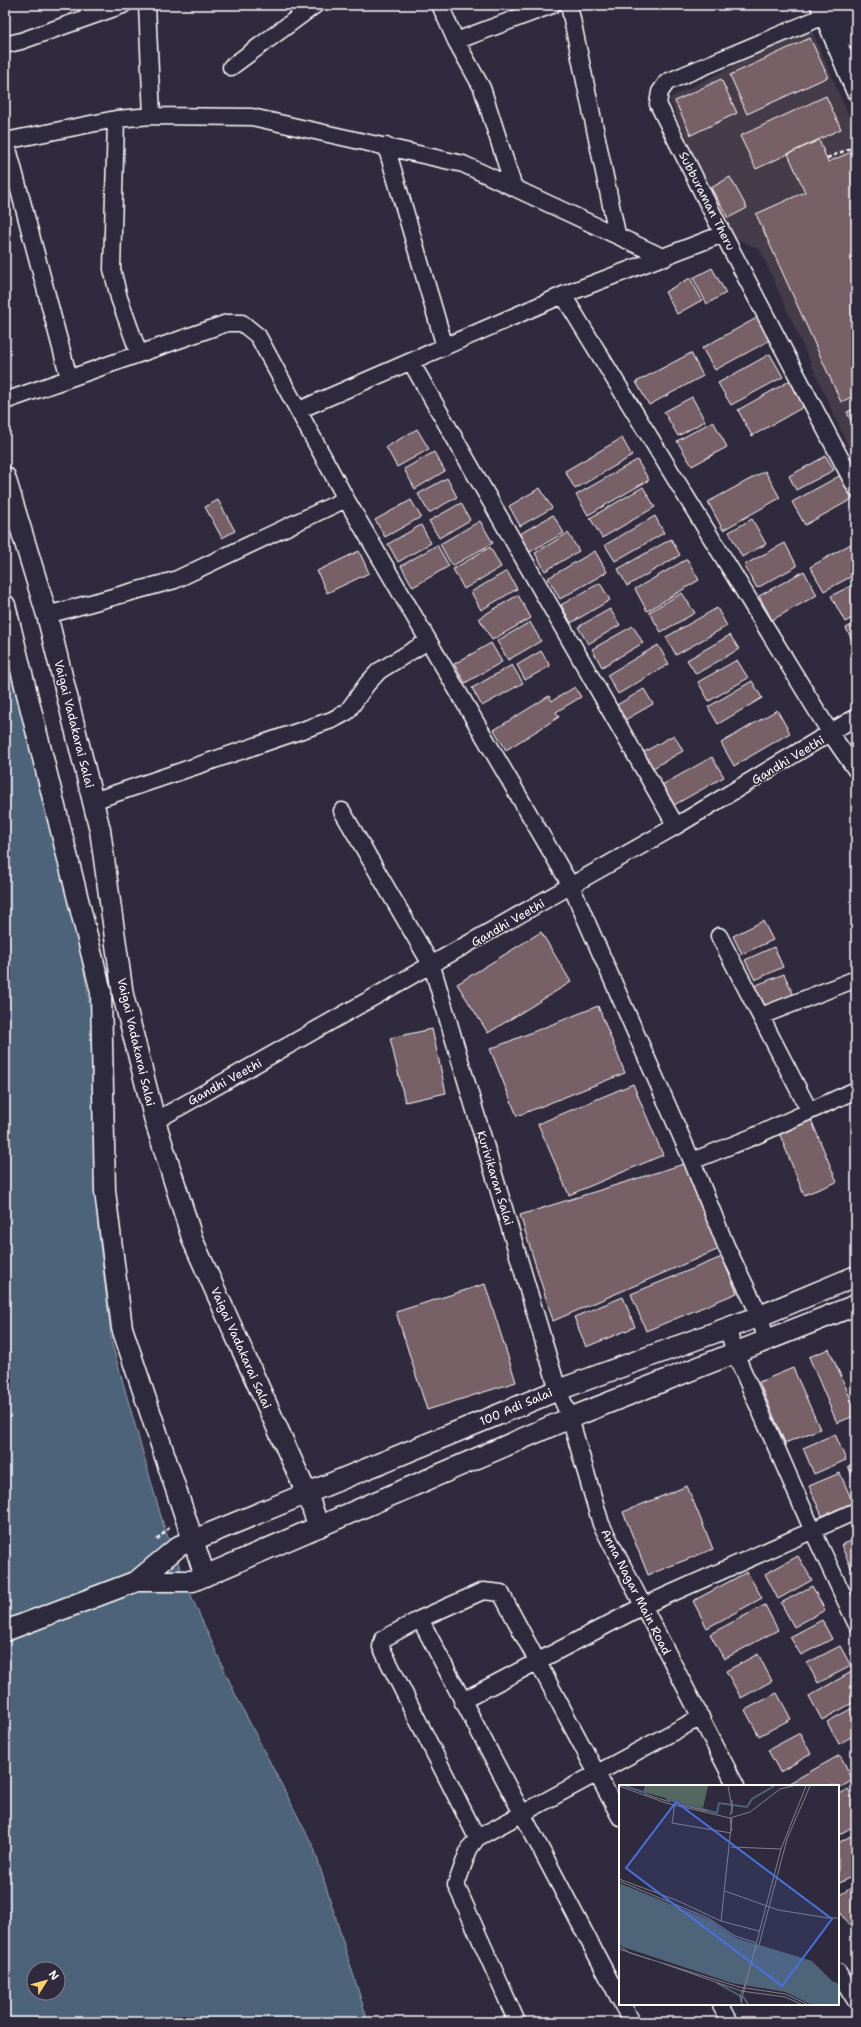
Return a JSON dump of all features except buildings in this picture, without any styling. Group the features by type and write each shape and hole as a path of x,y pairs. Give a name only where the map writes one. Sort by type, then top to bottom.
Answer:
{"main road":[{"path":"833,8 856,38"},
{"path":"833,8 856,90"},
{"name":"Vaigai Vadakarai Salai","path":"5,477 47,615 100,830 123,995 156,1121 193,1241 307,1494 319,1527"},
{"name":"Vaigai Vadakarai Salai","path":"5,605 101,992 105,1191 122,1328 186,1543 199,1578"},
{"name":"100 Adi Salai","path":"137,1581 186,1543 558,1390 760,1316 856,1276"},
{"path":"5,1631 137,1581 199,1578 570,1418 856,1305"}],"street":[{"path":"5,45 22,41 123,5"},
{"path":"148,5 152,116"},
{"path":"231,67 315,5"},
{"path":"440,5 456,41 482,88 514,188"},
{"path":"456,41 552,5"},
{"path":"569,5 617,234"},
{"name":"Subburaman Theru","path":"833,8 668,82 660,92 658,104 723,234 856,488"},
{"path":"70,378 5,141 116,119 152,116 252,117 463,164 666,258"},
{"path":"116,119 112,269 119,298 139,354"},
{"path":"386,146 445,347"},
{"path":"299,410 564,295 666,258 723,234"},
{"path":"564,295 831,734 856,770"},
{"path":"5,401 227,323 242,323 258,336 346,499 571,886 692,1162 726,1246 760,1316 766,1340"},
{"path":"411,362 676,826"},
{"path":"47,615 175,580 346,499"},
{"path":"93,801 332,720 347,712 366,684 379,672 428,641"},
{"name":"Gandhi Veethi","path":"156,1121 432,966 676,826 856,718"},
{"name":"Kurivikaran Salai","path":"342,811 432,966 558,1390"},
{"path":"719,936 808,1110"},
{"path":"761,1016 856,979"},
{"path":"692,1162 755,1136 808,1110 856,1090"},
{"path":"727,1327 735,1353 812,1530 856,1623"},
{"name":"Anna Nagar Main Road","path":"558,1390 570,1418 601,1524 735,1785"},
{"path":"462,1701 537,1660 643,1606 856,1511"},
{"path":"477,1838 381,1647 383,1639 483,1591 501,1593 619,1814"},
{"path":"420,1620 619,1998"},
{"path":"516,2022 456,1884 469,1848 477,1838 701,1717"},
{"path":"839,1973 853,1992"},
{"path":"623,2005 632,2022"},
{"path":"721,2005 730,2022"}],"path":[{"path":"827,158 856,146"},
{"path":"153,1543 169,1528"}],"shaded area":[{"path":"811,28 856,133 856,464 760,250 725,233 669,98"}],"water":[{"path":"5,630 38,781 78,937 93,1023 98,1228 112,1344 164,1527 195,1605 237,1698 314,1848 368,2022 5,2022"}]}
